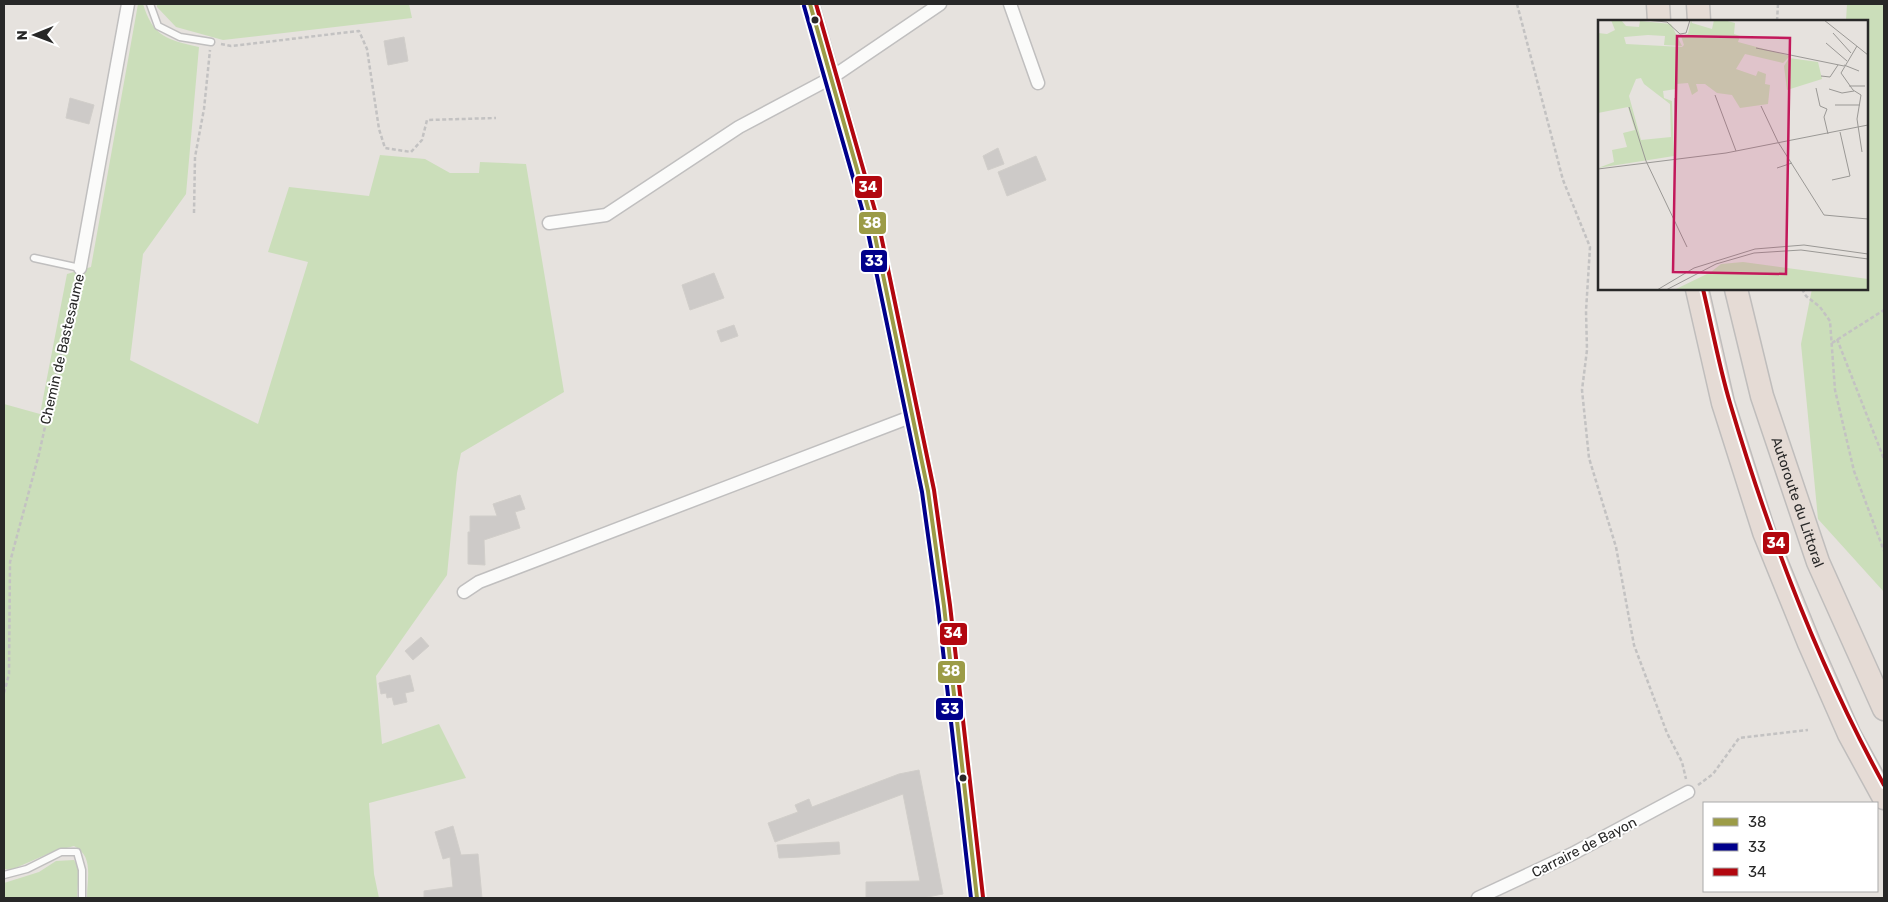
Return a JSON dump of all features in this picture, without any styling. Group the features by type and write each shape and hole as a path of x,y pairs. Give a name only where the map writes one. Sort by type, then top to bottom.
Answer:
{"highway":[{"path":"1658,4 1660,20"},
{"path":"1698,4 1699,20"},
{"path":"1697,290 1723,403 1764,532 1845,725 1884,798"},
{"name":"Autoroute du Littoral","path":"1736,290 1762,396 1818,562 1884,709"}],"main road":[{"path":"810,4 872,222 928,492 944,606 977,898"}],"street":[{"name":"Chemin de Bastesaume","path":"80,268 128,4"},
{"path":"550,223 606,215 739,127 831,78 940,4"},
{"path":"1010,4 1038,83"},
{"path":"464,592 479,582 913,416"},
{"name":"Carraire de Bayon","path":"1478,898 1572,854 1688,792"}],"lane":[{"path":"150,4 158,26 180,37 211,42"},
{"path":"34,258 80,268"},
{"path":"4,875 27,869 61,852 78,852 82,870 82,898"}],"path":[{"path":"1517,4 1563,180 1590,247 1586,311 1587,350 1582,390 1589,458 1616,547 1634,645 1666,734 1682,762 1688,792 1713,774 1739,738 1808,730"},
{"path":"1777,20 1778,4"},
{"path":"194,213 195,157 204,109 211,42 231,46 359,31 367,49 378,129 385,148 411,152 422,140 427,120 496,118"},
{"name":"Chemin de Bastesaume","path":"4,693 9,674 10,562 39,454 80,268"},
{"path":"1803,290 1806,296 1820,307 1830,321 1835,390 1854,471 1884,551"},
{"path":"1832,343 1884,310"},
{"path":"1837,339 1884,459"}],"green space":[{"path":"138,4 143,4 152,24 163,35 179,42 199,47 186,194 143,254 130,360 258,424 308,262 268,252 289,187 369,196 380,155 425,159 450,173 479,173 480,162 526,164 564,392 461,453 457,473 447,575 376,676 382,744 439,724 466,778 369,803 374,874 379,898 87,898 87,862 80,850 74,846 52,852 11,870 4,869 4,404 40,414 67,274 91,267"},
{"path":"157,4 409,4 412,18 223,40 176,27 157,7"},
{"path":"1847,4 1884,4 1884,592 1818,519 1801,344 1812,290 1868,290 1868,20 1846,20"},
{"path":"74,860 79,869 77,898 4,898 4,883 39,872 56,861"}],"building":[{"path":"404,37 408,61 388,65 384,41"},
{"path":"70,98 94,105 89,124 66,118"},
{"path":"998,148 1004,164 988,170 983,156"},
{"path":"1036,156 1046,180 1007,196 998,172"},
{"path":"714,273 724,298 690,310 682,285"},
{"path":"734,325 738,336 721,342 717,331"},
{"path":"520,495 525,509 515,512 520,528 484,540 485,565 468,564 470,516 497,516 493,504"},
{"path":"421,637 429,646 413,660 405,651"},
{"path":"410,675 414,691 405,693 407,702 394,705 392,697 387,698 386,693 381,694 379,683"},
{"path":"919,770 943,894 922,898 866,898 866,882 920,881 903,794 775,842 768,823 798,812 795,805 809,799 812,807 899,774"},
{"path":"453,826 461,855 478,854 482,898 424,898 424,891 453,887 450,857 443,859 435,832"},
{"path":"839,842 840,854 779,858 777,845"}],"transit line":[{"name":"38","path":"810,4 872,222 928,491 944,606 977,898"},
{"name":"34","path":"816,4 878,221 934,490 950,605 983,897"},
{"name":"33","path":"804,6 866,223 922,492 938,607 971,898"},
{"name":"34","path":"1703,290 1730,403 1778,550 1838,693 1884,785"}]}
